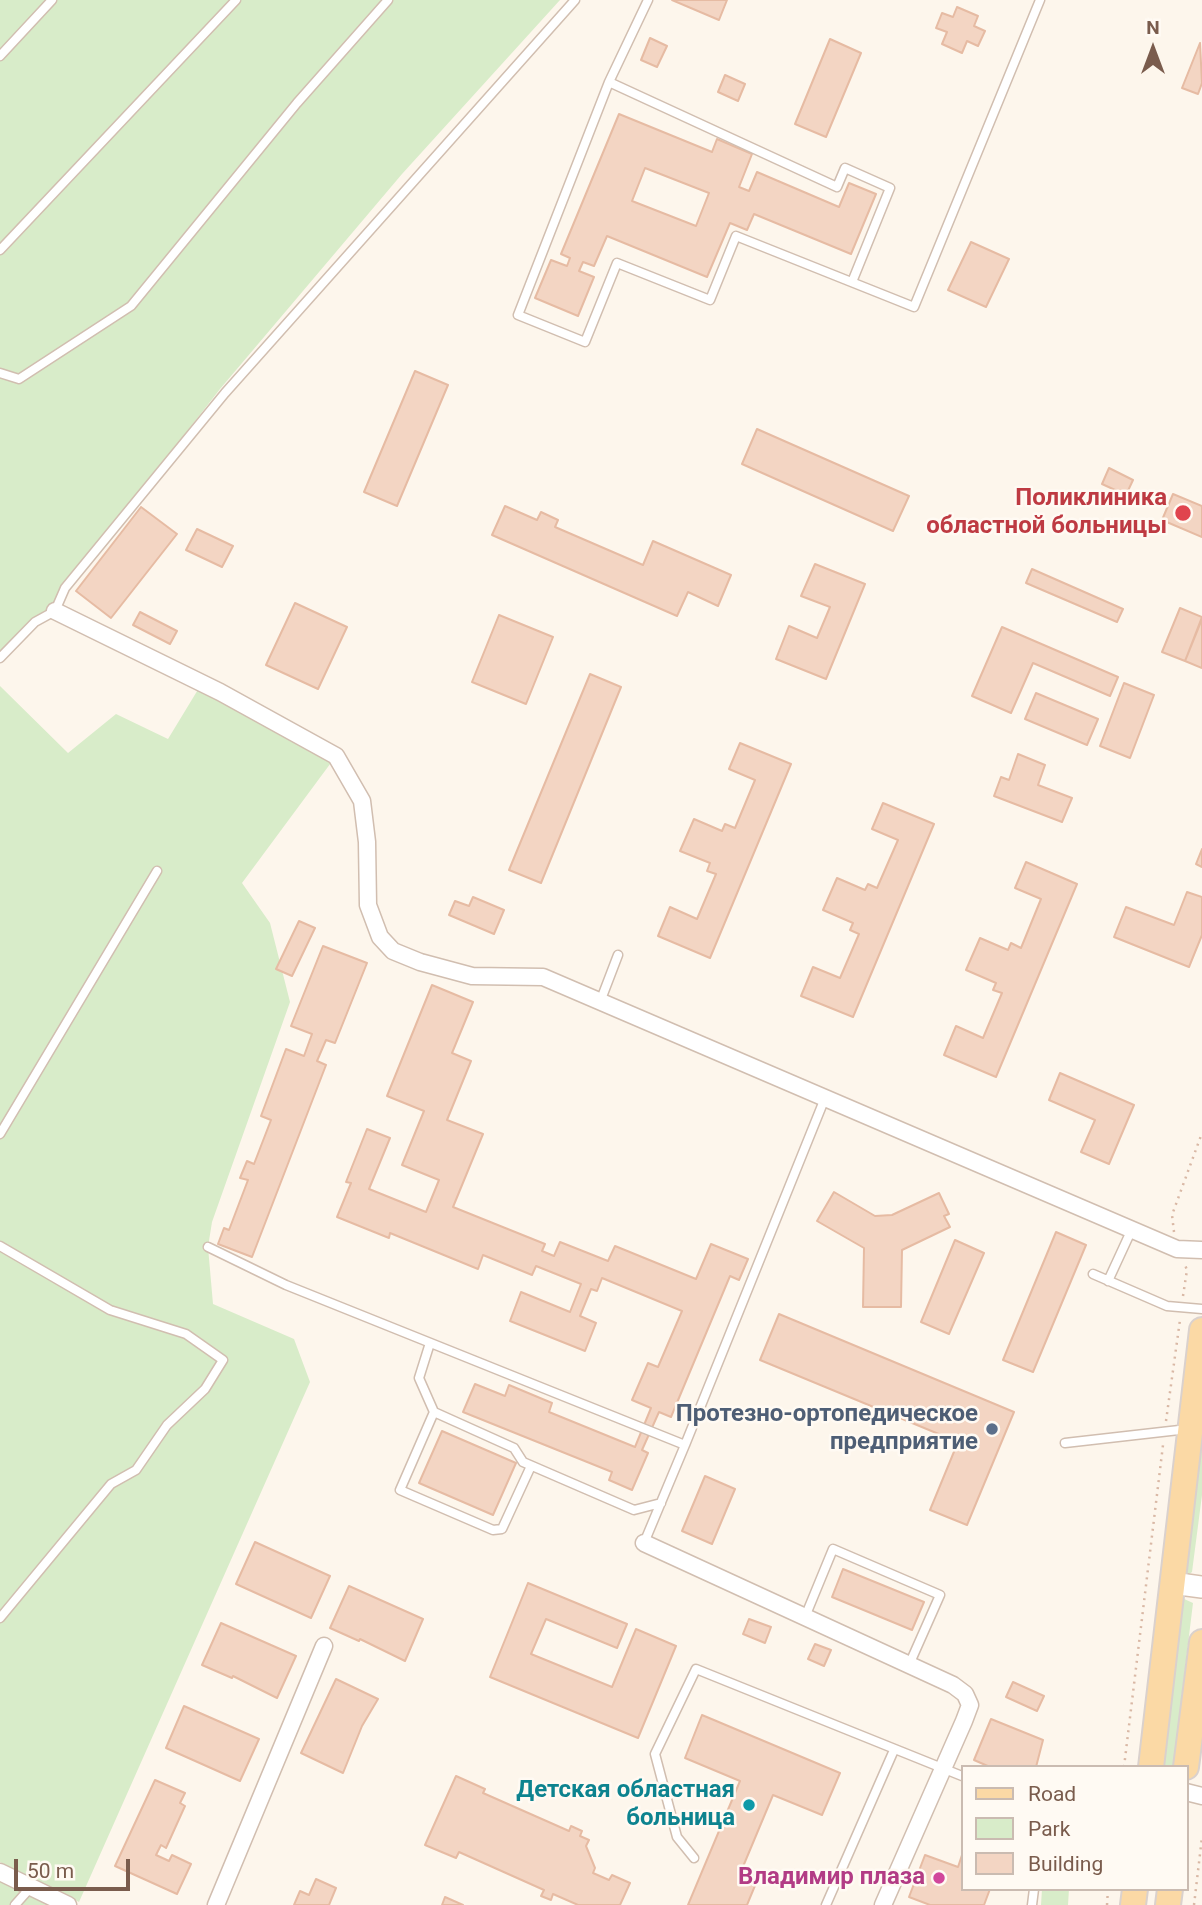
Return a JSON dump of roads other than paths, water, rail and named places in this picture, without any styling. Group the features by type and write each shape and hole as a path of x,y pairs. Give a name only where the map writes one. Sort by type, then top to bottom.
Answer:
{"main road":[{"path":"1151,1765 1202,1330"},
{"path":"1172,1583 1202,1587"},
{"path":"1186,1765 1202,1642"}],"street":[{"path":"55,611 220,692 336,757 362,801 367,842 368,905 380,937 393,951 420,962 472,976 543,977 1177,1249 1202,1250"},
{"path":"644,1543 953,1685 965,1694 970,1705 883,1905"},
{"path":"216,1905 324,1646"},
{"path":"0,1872 68,1905"}],"lane":[{"path":"0,56 52,0"},
{"path":"0,250 236,0"},
{"path":"0,373 19,379 131,306 297,103 388,0"},
{"path":"0,659 35,622 55,611 65,588 225,393 575,0"},
{"path":"648,0 609,82 518,316 586,342 617,263 710,300 736,236 914,307 1040,0"},
{"path":"609,82 837,187 845,168 890,188 852,282"},
{"path":"0,1134 157,871"},
{"path":"600,1002 618,955"},
{"path":"644,1543 825,1098"},
{"path":"1108,1281 1132,1229"},
{"path":"0,1246 110,1310 186,1334 223,1360 205,1389 167,1425 136,1470 111,1485 0,1618"},
{"path":"208,1247 286,1286 685,1445"},
{"path":"1093,1274 1167,1306 1202,1309"},
{"path":"430,1343 419,1378 434,1412 514,1448 523,1462 531,1466 634,1510 661,1503"},
{"path":"434,1412 400,1490 493,1530 502,1529 531,1466"},
{"path":"1065,1443 1191,1428"},
{"path":"805,1617 833,1549 940,1595 909,1665"},
{"path":"694,1858 677,1838 655,1754 696,1670 960,1775"},
{"path":"826,1905 894,1750"},
{"path":"15,1905 31,1887"}],"place":[{"name":"Поликлиника областной больницы","path":"1183,513"},
{"name":"Протезно-ортопедическое предприятие","path":"992,1429"},
{"name":"Детская областная больница","path":"749,1805"},
{"name":"Владимир плаза","path":"939,1878"}]}
